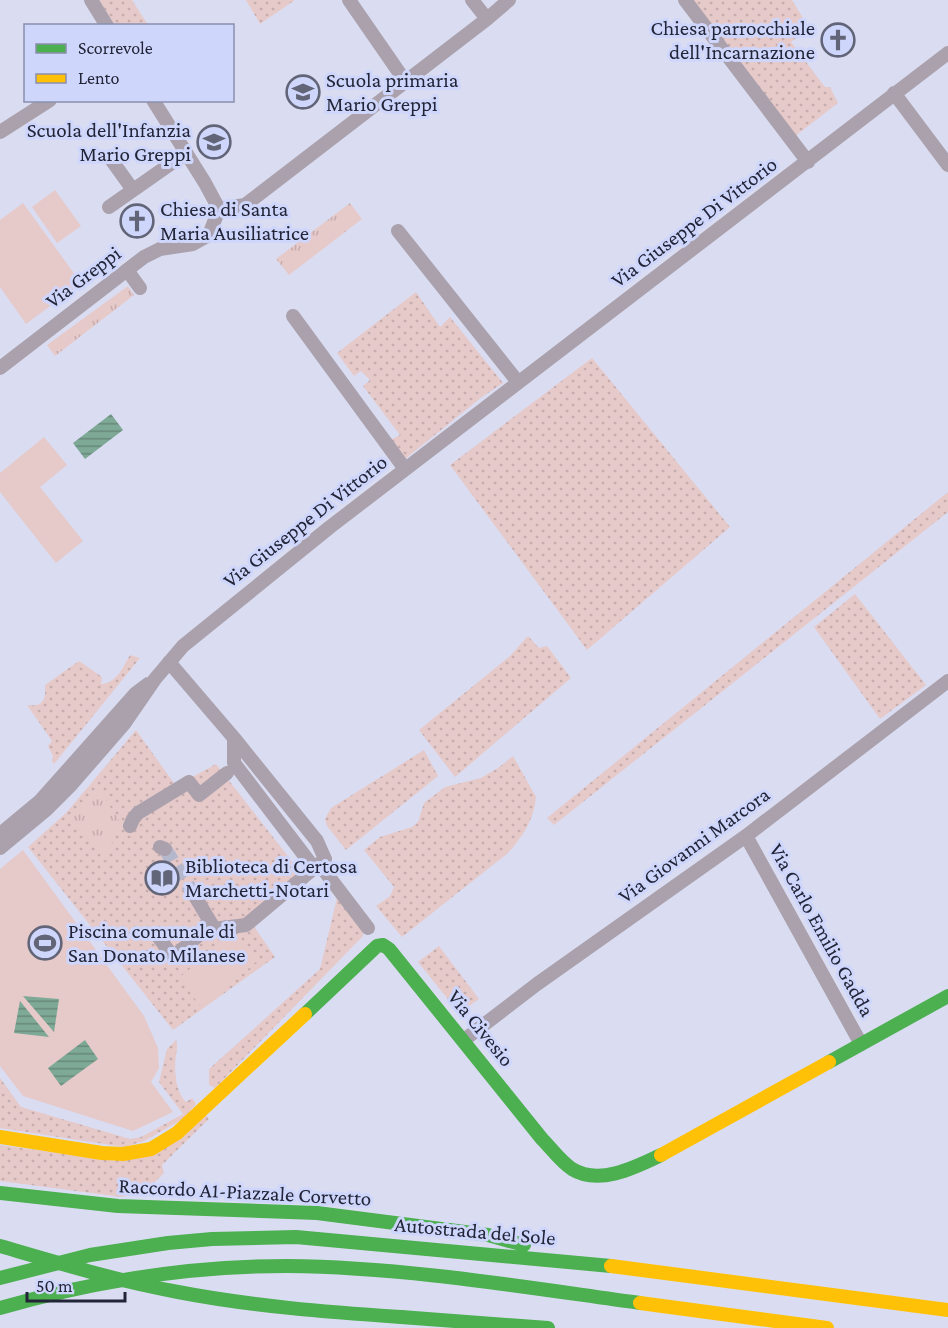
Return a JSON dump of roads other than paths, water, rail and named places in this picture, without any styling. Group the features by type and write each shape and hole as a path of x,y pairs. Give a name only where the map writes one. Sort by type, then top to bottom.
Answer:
{"main road":[{"name":"Via Civesio","path":"0,1137 102,1153 123,1154 138,1152 163,1143 377,946 383,945 389,949 464,1040 542,1139 566,1164 577,1171 600,1175 636,1166 678,1146 948,996"},
{"name":"Raccordo A1-Piazzale Corvetto","path":"0,1192 118,1206 275,1211 360,1218 488,1235 591,1263"},
{"name":"Autostrada del Sole","path":"0,1278 90,1255 168,1242 250,1237 297,1237 591,1263 948,1310"},
{"path":"0,1246 76,1268 176,1292 239,1302 306,1310 548,1328"},
{"path":"0,1308 85,1286 167,1273 222,1268 288,1266 363,1270 495,1284 827,1328"}],"street":[{"path":"91,0 106,24"},
{"path":"350,0 405,81"},
{"path":"472,0 487,19"},
{"path":"154,102 219,209 245,205 509,0"},
{"path":"685,0 808,162"},
{"name":"Via Giuseppe Di Vittorio","path":"18,826 71,785 124,724 155,679 183,646 273,571 948,53"},
{"path":"894,93 948,165"},
{"path":"0,132 47,102"},
{"path":"109,207 186,153"},
{"path":"110,158 133,189"},
{"name":"Via Greppi","path":"0,368 144,257 160,249 193,244 209,235 219,209"},
{"path":"399,231 518,382"},
{"path":"127,270 140,288"},
{"path":"293,316 405,469"},
{"path":"169,662 317,841 320,865"},
{"name":"Via Giovanni Marcora","path":"464,1040 605,934 746,836 948,681"},
{"path":"234,738 234,763 277,821 320,865 368,928"},
{"path":"130,826 138,813 189,782 199,795 227,773"},
{"path":"277,821 291,808"},
{"path":"0,834 18,826"},
{"path":"0,841 18,826"},
{"path":"0,848 18,826"},
{"name":"Via Carlo Emilio Gadda","path":"746,836 861,1044"},
{"path":"157,935 173,957 205,930 246,925 320,865"},
{"path":"196,898 214,928"}],"tunnel":[{"path":"165,849 196,898"}],"place":[{"name":"Chiesa parrocchiale dell'Incarnazione","path":"838,40"},
{"name":"Scuola primaria Mario Greppi","path":"303,92"},
{"name":"Scuola dell'Infanzia Mario Greppi","path":"214,142"},
{"name":"Chiesa di Santa Maria Ausiliatrice","path":"137,221"},
{"name":"Biblioteca di Certosa Marchetti-Notari","path":"162,878"},
{"name":"Piscina comunale di San Donato Milanese","path":"45,943"}]}
